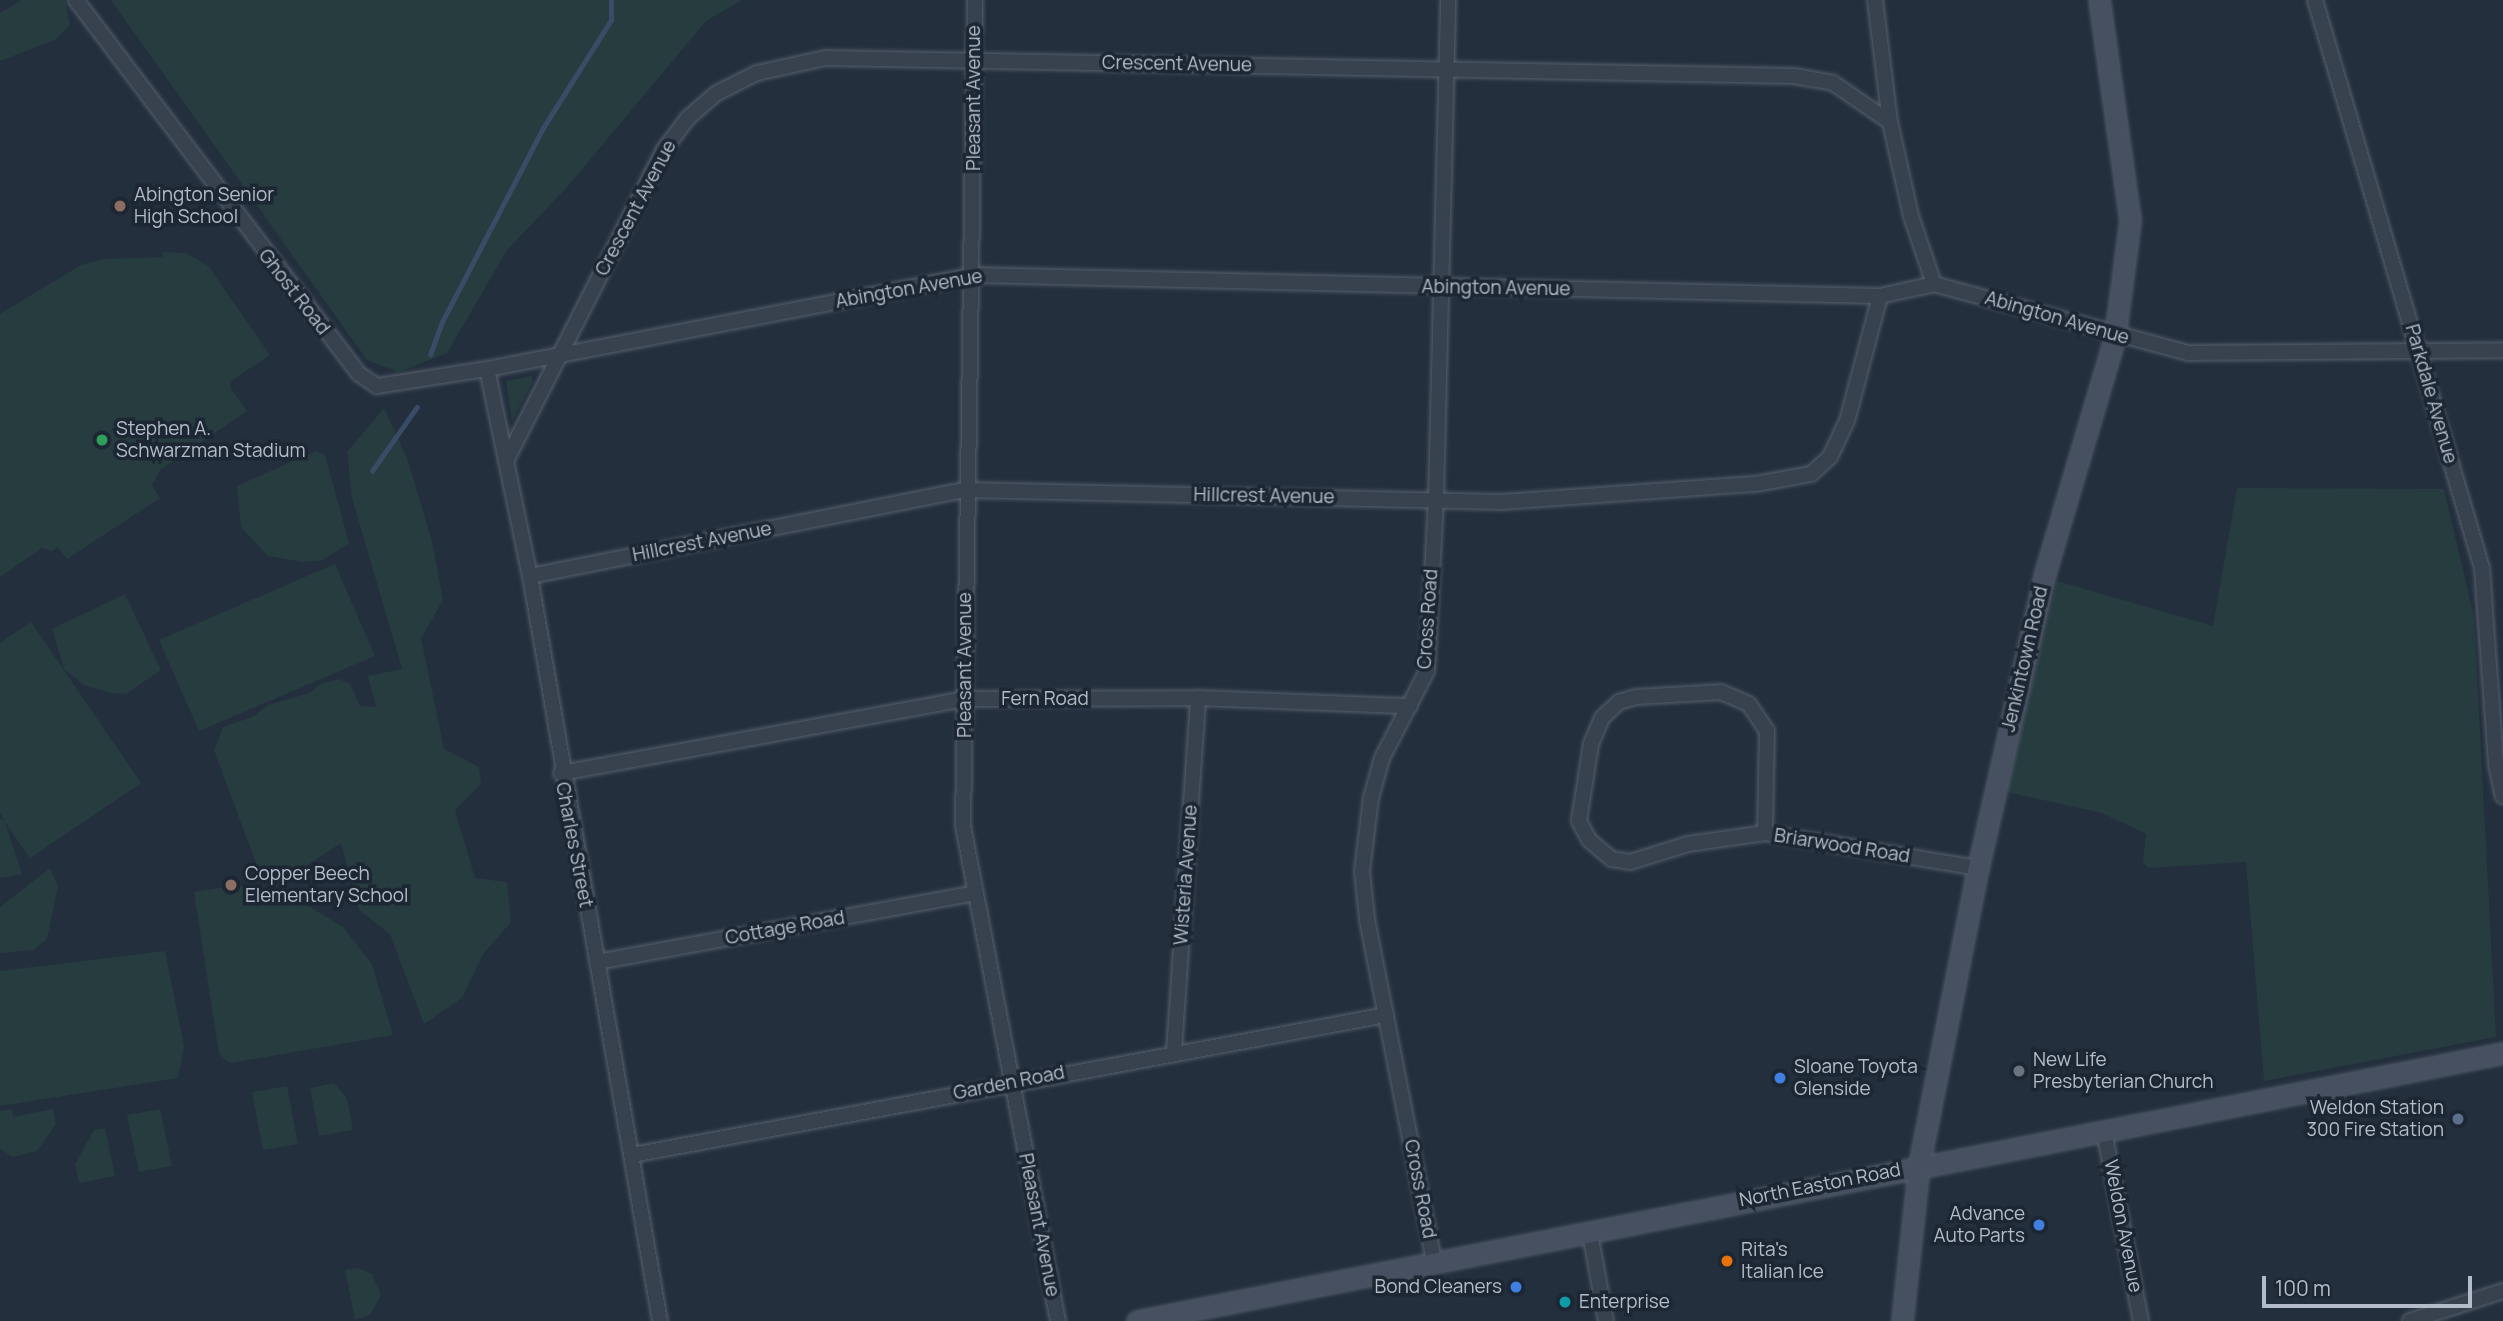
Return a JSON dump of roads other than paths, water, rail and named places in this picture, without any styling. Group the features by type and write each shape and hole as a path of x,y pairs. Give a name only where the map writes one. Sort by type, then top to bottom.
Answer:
{"main road":[{"name":"Jenkintown Road","path":"1902,1321 1919,1165 1978,868 2045,573 2115,336 2130,220 2099,0"},
{"name":"North Easton Road","path":"1137,1321 1434,1261 1590,1233 1919,1165 2503,1053"}],"street":[{"name":"Ghost Road","path":"76,0 359,374 387,387 487,369"},
{"name":"Pleasant Avenue","path":"975,0 963,826 973,894 1058,1321"},
{"name":"Cross Road","path":"1434,1261 1386,1015 1362,871 1371,798 1382,758 1427,671 1436,499 1448,0"},
{"path":"1875,0 1890,122 1912,216 1934,284"},
{"name":"Parkdale Avenue","path":"2315,0 2482,568 2498,697 2496,764 2503,796"},
{"name":"Crescent Avenue","path":"506,461 663,151 688,118 717,93 757,73 825,58 1794,76 1833,83 1890,122"},
{"name":"Abington Avenue","path":"487,369 973,275 1880,296 1934,284 2115,336 2188,353 2419,353 2503,350"},
{"name":"Hillcrest Avenue","path":"530,576 966,490 1502,502 1756,484 1811,474 1830,457 1847,421 1880,296"},
{"name":"Charles Street","path":"487,369 530,576 561,773 660,1321"},
{"name":"Briarwood Road","path":"1765,833 1767,731 1749,704 1721,692 1636,697 1619,702 1602,718 1591,744 1578,806 1579,821 1588,841 1612,859 1630,862 1688,844 1765,833 1978,868"},
{"name":"Fern Road","path":"561,773 965,699 1198,698 1410,706"},
{"name":"Wisteria Avenue","path":"1174,1052 1198,698"},
{"name":"Cottage Road","path":"597,962 973,894"},
{"name":"Garden Road","path":"632,1155 1010,1082 1386,1015"},
{"name":"Weldon Avenue","path":"2104,1130 2141,1321"},
{"path":"1590,1233 1606,1321"},
{"path":"2410,1321 2503,1291"}],"waterway":[{"path":"430,355 442,322 543,128 611,20 611,0"},
{"path":"372,471 417,407"}],"place":[{"name":"Abington Senior High School","path":"120,206"},
{"name":"Stephen A. Schwarzman Stadium","path":"102,440"},
{"name":"Copper Beech Elementary School","path":"231,885"},
{"name":"New Life Presbyterian Church","path":"2019,1071"},
{"name":"Sloane Toyota Glenside","path":"1780,1078"},
{"name":"Weldon Station 300 Fire Station","path":"2458,1119"},
{"name":"Advance Auto Parts","path":"2039,1225"},
{"name":"Rita's Italian Ice","path":"1727,1261"},
{"name":"Bond Cleaners","path":"1516,1287"},
{"name":"Enterprise","path":"1565,1302"}]}
